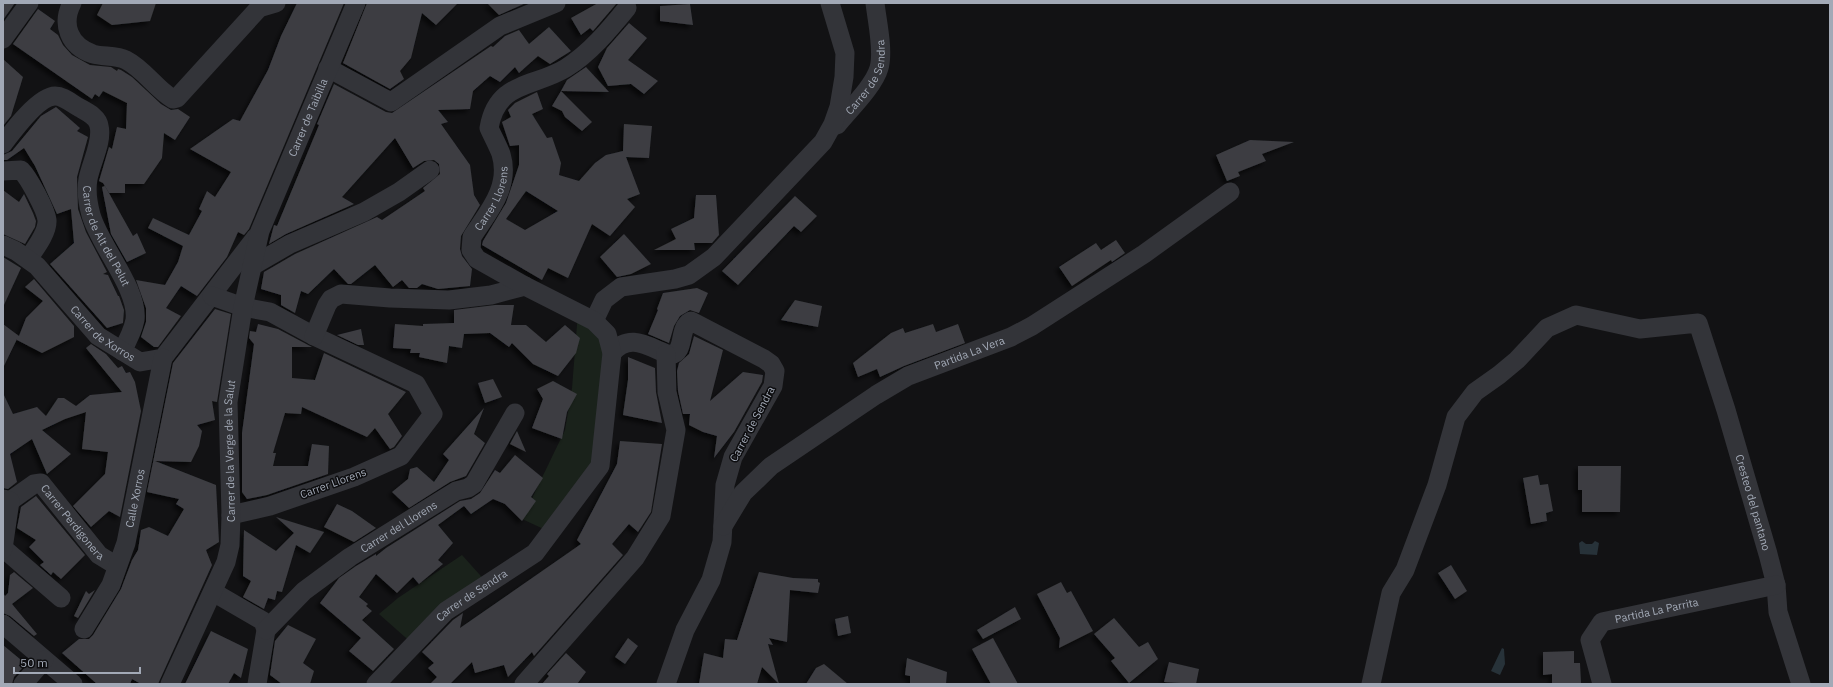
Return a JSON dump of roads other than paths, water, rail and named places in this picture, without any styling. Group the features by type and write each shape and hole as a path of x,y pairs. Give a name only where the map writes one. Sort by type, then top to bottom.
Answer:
{"street":[{"path":"3,39 29,3"},
{"path":"72,3 68,10 67,27 69,36 75,43 93,54 125,59 173,99 177,98 259,8 276,3"},
{"name":"Carrer de Taibilla","path":"260,231 356,3"},
{"path":"328,68 391,102 500,26 556,3"},
{"name":"Carrer de Sendra","path":"824,142 839,107 844,77 845,53 830,3"},
{"name":"Carrer de Sendra","path":"594,321 604,300 621,287 675,279 689,275 705,264 824,142 872,82 879,68 880,49 875,3"},
{"name":"Carrer Llorens","path":"525,286 477,259 471,250 472,237 499,195 503,183 501,155 489,128 491,119 496,106 512,91 524,84 545,78 566,68 582,56 605,34 627,8"},
{"name":"Carrer de Alt del Pelut","path":"3,144 15,127 24,118 47,99 54,96 62,97 94,117 99,124 100,135 88,179 88,197 95,226 134,304 135,321 122,351"},
{"path":"3,171 21,170 29,178 47,220 45,231 28,259"},
{"path":"252,266 290,244 364,212 399,192 430,170"},
{"name":"Partida La Vera","path":"723,526 743,493 771,466 876,395 908,376 1011,337 1032,326 1144,254 1230,192"},
{"path":"163,358 212,296 260,231"},
{"name":"Carrer de la Verge de la Salut","path":"170,684 228,556 231,515 228,402 243,307 260,231"},
{"name":"Carrer de Xorros","path":"3,245 28,259 37,266 98,336 140,362 163,358"},
{"path":"314,336 327,305 331,299 341,294 390,298 449,300 491,295 525,286"},
{"name":"Carrer de Sendra","path":"386,681 446,611 535,554 600,466 612,353 607,334 594,321 525,286"},
{"name":"Carrer Llorens","path":"212,296 243,307 270,312 314,336 416,384 433,414 401,456 354,477 270,506 231,515"},
{"name":"Cresteo del pantano","path":"1371,684 1390,593 1405,570 1434,492 1456,417 1475,392 1517,360 1548,328 1576,315 1640,329 1698,322 1726,410 1776,585 1778,612 1801,684"},
{"name":"Carrer de Sendra","path":"666,354 670,355 678,351 685,326 691,321 764,359 771,364 775,372 773,386 767,399 733,457 725,485 722,542 711,580 685,630 666,684"},
{"path":"524,684 635,558 661,516 676,430 667,392 666,354 633,341 624,342 612,353"},
{"name":"Calle Xorros","path":"84,629 111,585 126,543 163,358"},
{"name":"Carrer del Llorens","path":"266,630 304,591 350,557 456,491 468,488 474,484 515,413"},
{"name":"Carrer Perdigonera","path":"61,598 3,548 6,500 34,484 41,483 99,555 117,566"},
{"name":"Partida La Parrita","path":"1602,684 1590,640 1602,622 1776,585"},
{"path":"212,592 255,615 263,621 266,630 257,684"},
{"path":"3,624 73,684"},
{"path":"23,684 44,660"}]}
